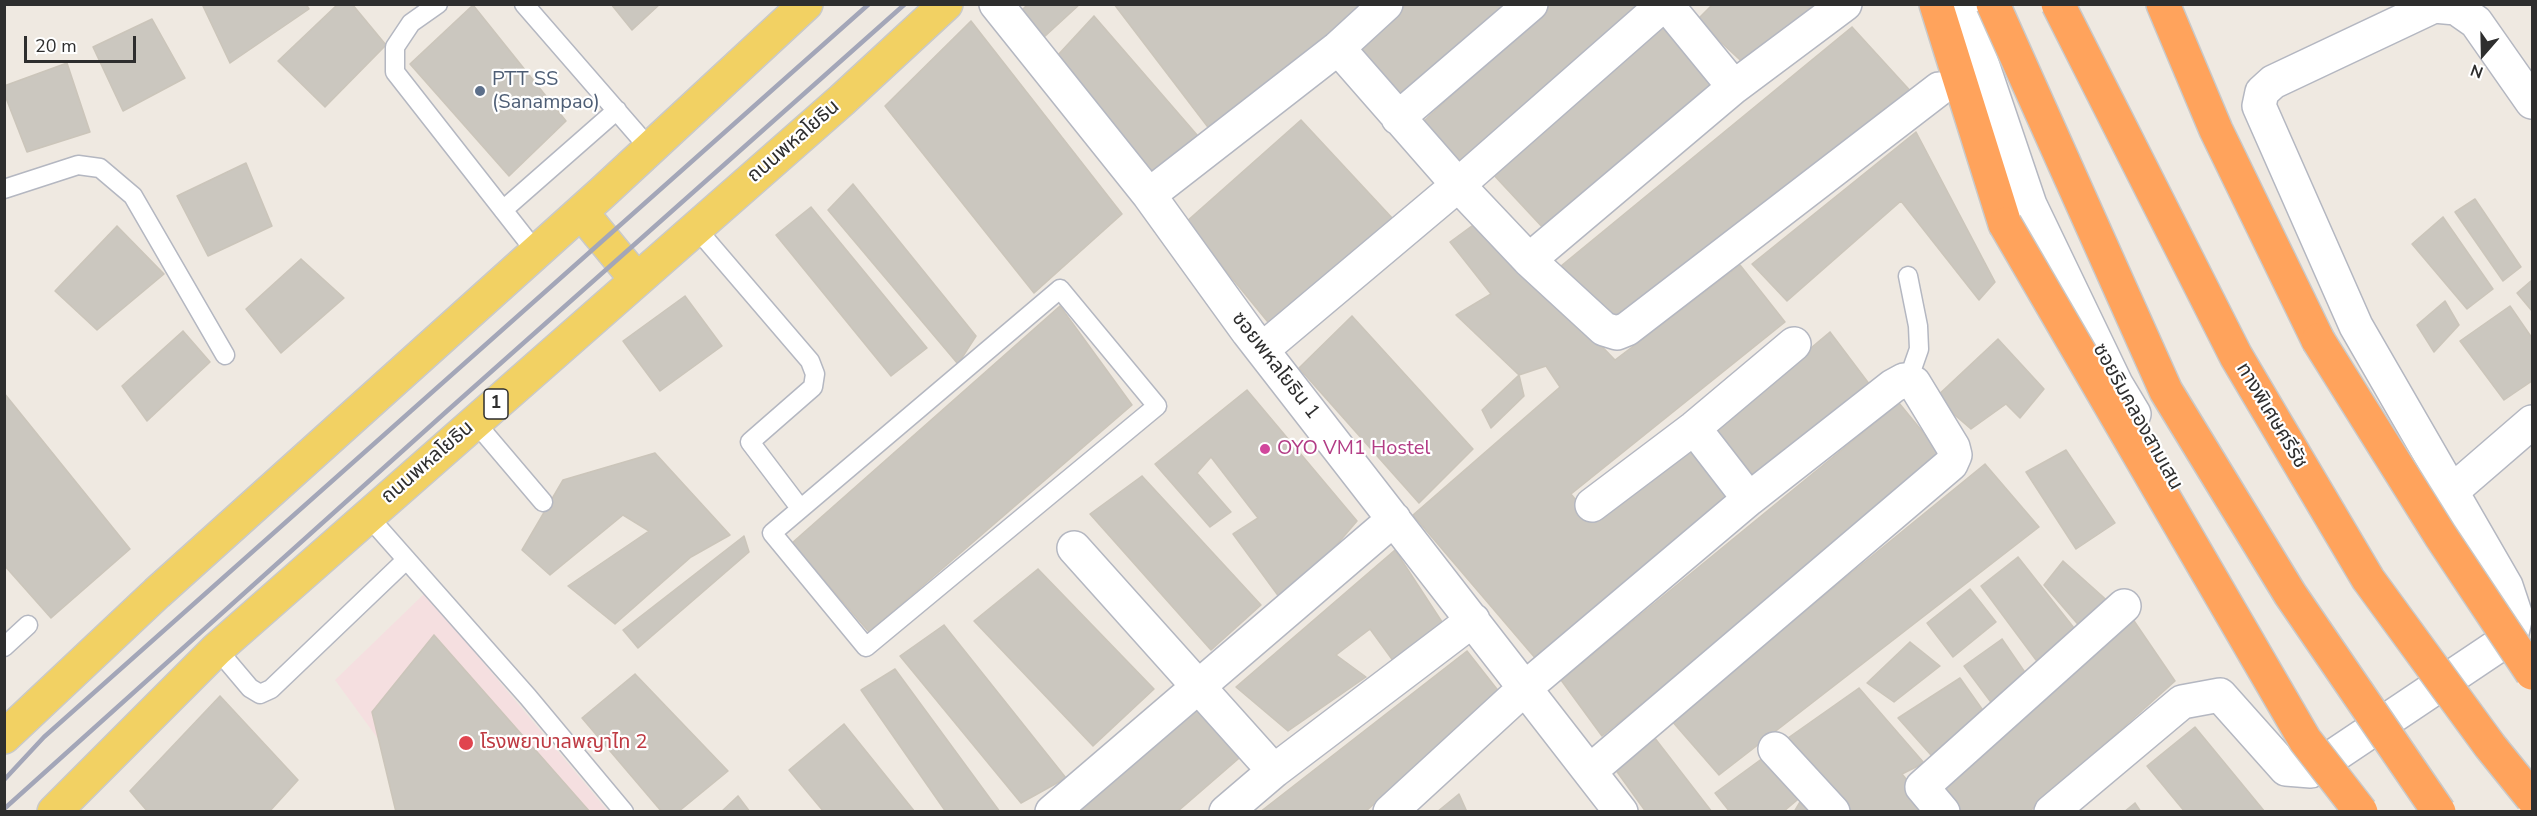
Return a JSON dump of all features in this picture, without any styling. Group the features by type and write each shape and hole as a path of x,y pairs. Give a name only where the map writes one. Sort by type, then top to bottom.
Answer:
{"highway":[{"path":"1936,4 2005,224 2305,740 2361,812"},
{"path":"1993,4 2166,391 2290,594 2439,812"},
{"name":"ทางพิเศษศรีรัช","path":"2058,4 2236,356 2368,579 2490,746 2532,798"},
{"path":"2163,4 2216,130 2318,340 2440,535 2532,673"}],"main road":[{"path":"4,737 175,578 581,213 806,4"},
{"name":"ถนนพหลโยธิน","path":"54,812 217,649 842,100 946,4"},
{"path":"581,213 637,280"}],"street":[{"name":"ซอยพหลโยธิน 1","path":"996,4 1149,195 1263,349 1621,812"},
{"path":"1149,195 1338,48 1386,4"},
{"path":"1398,118 1532,4"},
{"path":"1263,349 1458,185 1665,4 1734,87"},
{"path":"1528,260 1734,87 1845,4"},
{"name":"ซอยริมคลองสามเสน","path":"1962,4 2030,205 2116,384 2284,677 2311,771 2343,812"},
{"path":"2051,812 2182,702 2220,695 2286,769 2311,771 2511,637 2516,616 2506,586 2356,327 2259,106 2262,92 2274,82 2434,6 2456,8 2476,22 2532,102"},
{"path":"1338,48 1458,185 1528,260 1604,329 1617,333 1627,329 1939,89"},
{"path":"1592,505 1694,428 1794,344"},
{"path":"1390,812 1525,688 1749,499 1893,386 1904,380 1914,383 1953,447 1954,455 1951,464 1590,771"},
{"path":"2451,492 2532,422"},
{"path":"1694,428 1749,499"},
{"path":"1052,812 1394,519"},
{"path":"1074,548 1275,771"},
{"path":"1943,812 1922,787 2124,606"},
{"path":"1226,812 1275,771 1473,620"},
{"path":"2511,637 2532,665"},
{"path":"1775,749 1833,812"}],"lane":[{"path":"438,4 411,23 395,47 395,72 536,252"},
{"path":"524,4 650,149"},
{"path":"503,210 617,110"},
{"path":"4,189 78,165 100,168 133,195 225,355"},
{"path":"696,228 810,361 815,374 813,387 750,442 800,508"},
{"path":"1904,380 1912,369 1919,350 1918,326 1908,276"},
{"path":"1060,289 1157,406 866,647 772,533 800,508 1060,289"},
{"path":"475,422 543,502"},
{"path":"368,516 528,696 624,812"},
{"path":"217,649 250,688 260,694 271,689 406,560"},
{"path":"4,647 28,625"}],"shaded area":[{"name":"โรงพยาบาลพญาไท 2","path":"425,593 608,811 422,811 427,806 335,680"}],"building":[{"path":"202,4 306,4 309,9 230,63"},
{"path":"338,4 352,4 386,45 325,107 278,61"},
{"path":"611,4 660,4 632,30"},
{"path":"1028,4 1080,4 1043,38 1017,15"},
{"path":"1114,4 1365,4 1217,139"},
{"path":"1407,4 1514,4 1404,103 1357,49"},
{"path":"1549,4 1650,4 1461,170 1423,122"},
{"path":"1713,4 1823,4 1752,71 1697,20"},
{"path":"473,5 566,121 509,176 410,64"},
{"path":"1094,16 1204,143 1153,178 1057,56"},
{"path":"152,19 185,78 123,111 93,47"},
{"path":"971,21 1122,214 1034,293 885,106"},
{"path":"1667,21 1718,88 1545,230 1491,172"},
{"path":"1852,27 1915,96 1622,323 1561,266"},
{"path":"67,63 90,132 27,152 4,93 4,86"},
{"path":"1301,120 1394,220 1272,327 1186,222"},
{"path":"1916,132 1995,282 1979,300 1901,201 1787,301 1752,264"},
{"path":"246,163 272,226 208,256 177,196"},
{"path":"853,184 976,336 958,364 828,210"},
{"path":"2475,199 2521,267 2503,281 2455,212"},
{"path":"811,207 927,348 891,376 776,235"},
{"path":"2443,217 2493,289 2467,309 2412,244"},
{"path":"1480,220 1615,360 1740,265 1785,322 1571,494 1589,516 1683,441 1740,501 1536,659 1413,515 1560,387 1546,366 1519,375 1456,315 1491,294 1450,242"},
{"path":"117,226 164,274 97,330 55,291"},
{"path":"301,259 344,298 281,353 246,309"},
{"path":"2532,280 2532,311 2517,293"},
{"path":"685,296 722,346 660,391 623,341"},
{"path":"2445,301 2459,325 2434,352 2417,325"},
{"path":"1060,306 1132,405 869,632 792,543"},
{"path":"2510,306 2532,338 2532,381 2504,400 2460,341"},
{"path":"1352,316 1473,449 1419,503 1299,368"},
{"path":"183,331 210,362 147,421 122,386"},
{"path":"1830,332 1873,389 1760,483 1714,429"},
{"path":"1998,339 2044,389 2020,418 2006,404 1971,429 1935,398"},
{"path":"1519,375 1524,396 1491,428 1482,410"},
{"path":"1247,390 1357,521 1285,605 1233,534 1258,518 1211,457 1197,473 1231,512 1210,527 1155,464"},
{"path":"4,393 130,549 51,618 4,565"},
{"path":"1899,403 1944,458 1602,736 1561,680"},
{"path":"2066,450 2115,523 2076,549 2026,472"},
{"path":"655,453 730,535 691,557 615,624 568,586 649,531 623,515 550,575 522,550 563,480"},
{"path":"1985,464 2039,527 1719,775 1671,720"},
{"path":"1142,476 1261,605 1211,650 1090,514"},
{"path":"744,536 749,552 638,648 623,630"},
{"path":"1395,550 1444,625 1394,662 1370,629 1336,655 1366,677 1288,731 1236,687"},
{"path":"2018,557 2078,633 2036,660 1981,586"},
{"path":"2063,561 2111,604 2082,629 2044,585"},
{"path":"1038,569 1154,689 1093,746 974,621"},
{"path":"1970,589 1996,622 1953,657 1927,623"},
{"path":"2130,615 2175,681 2029,812 1954,812 1935,790"},
{"path":"944,625 1066,778 1021,803 900,656"},
{"name":"โรงพยาบาลพญาไท 2","path":"434,635 590,812 396,812 372,712"},
{"path":"2002,639 2033,684 1999,713 1964,666"},
{"path":"1910,642 1940,666 1894,702 1867,683"},
{"path":"1467,651 1500,693 1365,812 1260,812"},
{"path":"895,669 1000,812 946,812 861,690"},
{"path":"635,674 728,771 678,812 662,812 582,718"},
{"path":"1960,678 1987,716 1939,764 1898,718"},
{"path":"1859,688 1924,763 1902,774 1933,812 1843,812 1813,777 1788,738"},
{"path":"220,696 298,780 269,812 148,812 130,791"},
{"path":"1199,704 1245,753 1177,812 1071,812"},
{"path":"844,724 915,812 824,812 789,770"},
{"path":"2195,727 2265,812 2185,812 2147,766"},
{"path":"1654,737 1712,812 1646,812 1615,769"},
{"path":"1767,755 1803,795 1783,812 1730,812 1715,793"},
{"path":"1459,794 1467,812 1437,812"},
{"path":"738,796 750,812 721,812"},
{"path":"1800,802 1809,812 1794,812"},
{"path":"2135,803 2141,812 2124,812"}],"railway":[{"path":"4,780 44,737 869,4"},
{"path":"4,809 905,4"}],"place":[{"name":"PTT SS (Sanampao)","path":"480,91"},
{"name":"OYO VM1 Hostel","path":"1265,449"},
{"name":"โรงพยาบาลพญาไท 2","path":"466,743"}]}
